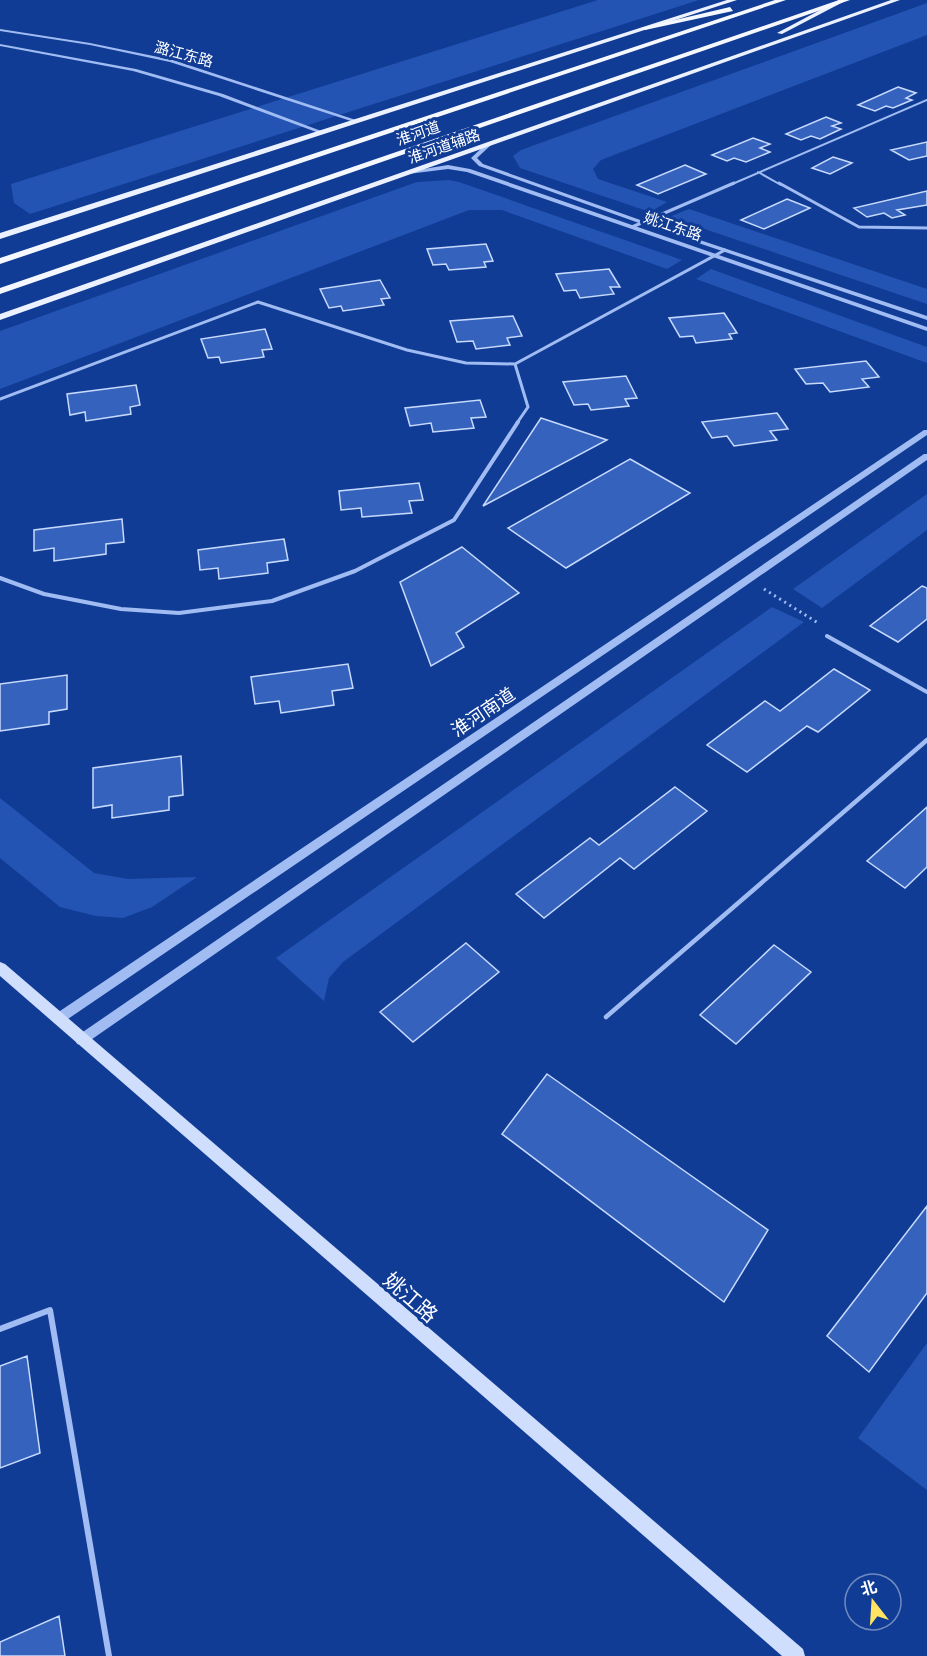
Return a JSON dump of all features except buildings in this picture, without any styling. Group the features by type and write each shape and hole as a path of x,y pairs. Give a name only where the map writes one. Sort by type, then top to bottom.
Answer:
{"highway":[{"path":"645,28 769,0"},
{"name":"淮河道","path":"0,261 782,0"},
{"name":"淮河道","path":"0,291 845,0"}],"main road":[{"path":"0,236 734,0"},
{"path":"724,61 845,0"},
{"name":"淮河道辅路","path":"0,317 897,0"},
{"name":"姚江路","path":"0,968 796,1656"}],"street":[{"name":"潞江东路","path":"0,30 90,44 171,61 357,121"},
{"name":"潞江东路","path":"0,45 134,70 220,95 321,132"},
{"name":"姚江东路","path":"488,145 474,158 481,165 641,222 927,318"},
{"name":"姚江东路","path":"408,172 459,168 927,329"},
{"name":"淮河南道","path":"58,1019 927,432"},
{"path":"81,1040 927,456"}],"lane":[{"path":"632,226 927,100"},
{"path":"758,172 859,226 927,228"},
{"path":"0,399 258,302 406,350 466,363 514,364 725,250"},
{"path":"0,578 44,594 121,609 179,613 272,601 355,571 454,520 528,407 514,364"},
{"path":"827,636 927,692"},
{"path":"606,1017 927,740"},
{"path":"0,1329 50,1310 109,1656"}],"path":[{"path":"748,579 816,620 827,636"}],"shaded area":[{"path":"598,0 699,0 30,214 14,203 11,184"},
{"path":"927,3 927,35 601,160 593,169 598,179 667,202 650,212 520,168 513,156 521,150"},
{"path":"449,180 682,260 667,269 502,210 469,210 0,389 0,331 417,182"},
{"path":"689,209 927,289 927,304 669,217"},
{"path":"711,269 927,347 927,363 696,279"},
{"path":"927,494 927,530 822,608 793,589"},
{"path":"772,607 804,622 343,962 329,978 324,1001 276,958"},
{"path":"0,798 94,873 128,879 197,877 152,907 123,918 96,916 60,907 0,858"},
{"path":"927,1343 927,1490 858,1438"}]}
